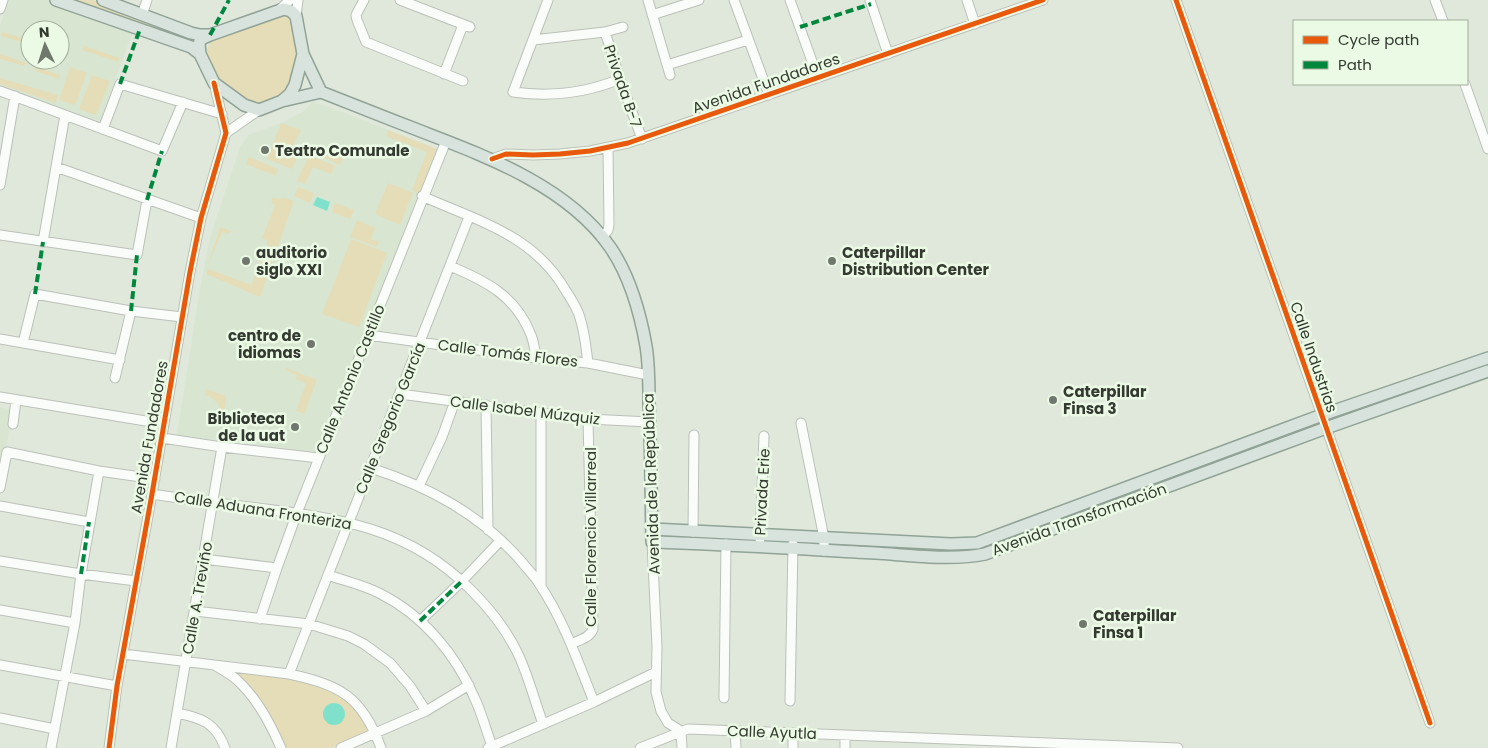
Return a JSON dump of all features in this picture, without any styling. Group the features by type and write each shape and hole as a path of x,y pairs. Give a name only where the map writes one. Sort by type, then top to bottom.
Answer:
{"main road":[{"path":"56,0 191,47 200,54"},
{"path":"103,0 178,29 198,35 210,35"},
{"path":"278,11 290,11 296,16 303,54 320,92 282,101 259,110 244,105 214,83 200,54 201,39 278,11"},
{"path":"173,41 178,41 182,37 182,32 178,29"},
{"path":"282,101 290,94 295,85 303,54"},
{"name":"Avenida de la República","path":"320,92 492,159 551,192 580,214 602,238 617,259 636,302 646,347 650,422 652,542"},
{"name":"Avenida Transformación","path":"793,543 824,538 969,544 986,541 1322,415 1488,358"},
{"name":"Avenida Transformación","path":"652,529 793,543 824,551 973,557 1014,544 1326,428 1488,371"},
{"path":"1377,396 1382,408"},
{"path":"1291,427 1296,439"},
{"path":"1206,459 1211,470"},
{"path":"1117,492 1121,504"},
{"path":"1009,532 1014,544"},
{"path":"847,539 849,552"},
{"path":"869,540 869,553"},
{"name":"Avenida Transformación","path":"652,542 726,544 759,541"},
{"path":"897,542 897,554"}],"street":[{"path":"0,9 3,0"},
{"path":"142,15 147,0"},
{"path":"278,11 290,0"},
{"path":"296,16 298,0"},
{"path":"364,0 356,15 366,42 463,81"},
{"path":"400,0 466,26 444,74"},
{"path":"548,0 513,92 540,95 576,92 601,87 620,79"},
{"path":"648,0 669,70 748,40"},
{"path":"652,15 698,0"},
{"path":"734,0 769,95"},
{"path":"790,0 818,78"},
{"path":"870,0 888,54"},
{"path":"967,0 975,24"},
{"name":"Avenida Fundadores","path":"492,159 506,154 560,154 608,148 642,139 1043,0"},
{"name":"Calle Industrias","path":"1176,0 1430,722"},
{"path":"1435,0 1443,20"},
{"path":"532,40 605,32 623,27"},
{"name":"Privada B-7","path":"605,32 642,139"},
{"path":"214,83 226,133 259,110"},
{"path":"103,129 120,84 222,114"},
{"path":"1465,85 1488,149"},
{"path":"0,91 162,151 183,102"},
{"path":"0,185 15,96"},
{"path":"43,242 65,115"},
{"name":"Avenida Fundadores","path":"109,748 117,686 182,317 201,218 226,133"},
{"name":"Calle Antonio Castillo","path":"260,619 297,513 422,196 446,141"},
{"path":"602,238 609,225 608,148"},
{"path":"56,167 201,218"},
{"path":"422,196 488,224 523,243 554,272 563,284 580,316 588,364"},
{"path":"0,235 137,255 148,200"},
{"name":"Calle Gregorio García","path":"288,674 469,217"},
{"path":"450,266 478,278 512,302 532,336 536,358"},
{"path":"23,343 34,294 182,317"},
{"path":"116,378 131,310"},
{"name":"Calle Tomás Flores","path":"368,335 588,364 648,374"},
{"path":"0,339 120,360"},
{"name":"Calle Isabel Múzquiz","path":"400,394 541,414 588,419 650,422"},
{"path":"0,397 164,424"},
{"path":"13,424 16,400"},
{"path":"419,486 442,437 455,401"},
{"path":"486,405 488,530"},
{"path":"541,414 541,586"},
{"name":"Calle Florencio Villarreal","path":"571,644 589,636 593,629 588,419"},
{"path":"801,423 824,538 824,551"},
{"path":"693,532 694,435"},
{"name":"Privada Erie","path":"759,541 764,436"},
{"path":"162,438 319,458"},
{"name":"Calle A. Treviño","path":"171,748 222,447"},
{"path":"0,488 7,452 99,471 154,479"},
{"path":"370,468 419,486 442,497 477,520 506,544 541,586 571,644 594,702"},
{"path":"51,748 75,623 81,574 99,471"},
{"name":"Calle Aduana Fronteriza","path":"152,494 297,513 349,522 383,532 438,561 462,581 495,616 519,656 543,724"},
{"path":"0,506 90,522"},
{"path":"420,621 501,540"},
{"name":"Avenida de la República","path":"652,542 658,648 656,692 661,711 668,723 681,731"},
{"path":"790,701 793,543"},
{"path":"724,698 726,544"},
{"path":"204,559 277,568"},
{"path":"0,561 136,581"},
{"path":"328,575 377,592 390,599 420,621 443,645 469,685 476,700 490,747 594,702 656,672"},
{"path":"0,610 75,623"},
{"path":"195,611 308,624 348,636 364,644 390,663 410,686 426,711"},
{"path":"123,654 288,674 314,679 350,697 359,706 376,733 382,748"},
{"path":"0,665 117,686"},
{"path":"214,665 235,678 246,690 264,714 281,748"},
{"path":"341,748 426,711 469,685"},
{"path":"177,714 195,717 213,727 225,748"},
{"path":"0,718 55,729"},
{"name":"Calle Ayutla","path":"640,748 688,729 897,737 948,744 1178,748"},
{"path":"681,731 682,748"},
{"path":"735,731 736,748"},
{"path":"793,733 793,748"},
{"path":"846,735 846,748"},
{"path":"897,737 897,748"}],"shaded area":[{"path":"9,0 47,0 133,32 100,121 0,86 0,26"},
{"path":"66,0 93,0 178,30 181,35 178,38"},
{"path":"278,12 291,13 300,53 297,69 283,97 253,106 232,92 218,79 207,55 208,48 217,38"},
{"path":"2,32 20,37 20,42 1,36"},
{"path":"84,46 119,58 118,62 82,50"},
{"path":"0,54 20,61 20,65 0,59"},
{"path":"70,67 87,73 75,105 59,100"},
{"path":"46,70 60,75 59,79 35,71"},
{"path":"92,75 110,81 96,115 79,109"},
{"path":"0,78 58,95 56,103 0,84"},
{"path":"312,102 437,149 318,452 177,435 210,237 240,147 248,135 281,123 304,111"},
{"path":"281,123 301,130 293,146 301,149 292,169 267,159"},
{"path":"388,130 437,149 419,194 412,190 427,152 386,136"},
{"path":"314,147 343,158 340,165 312,152"},
{"path":"309,155 335,166 331,174 313,167 305,184 297,181"},
{"path":"249,157 278,169 276,176 246,164"},
{"path":"388,183 413,193 400,225 375,214"},
{"path":"298,187 314,193 310,203 294,196"},
{"path":"273,197 281,199 282,197 294,201 260,297 206,274 208,269 251,285 267,247 267,240 262,238 275,205 271,203"},
{"path":"335,203 354,210 350,219 332,212"},
{"path":"357,220 375,228 371,239 379,242 377,247 350,237"},
{"path":"220,227 231,231 229,234 222,232 207,267"},
{"path":"351,239 387,253 359,327 322,314"},
{"path":"286,368 317,380 304,414 296,411 306,383 296,379 297,375 285,370"},
{"path":"206,389 226,396 224,413 221,413 214,399 205,395"},
{"path":"0,407 13,410 0,480"},
{"path":"219,667 253,671 338,689 375,731 331,748 285,748 270,718"}],"water":[{"path":"317,197 330,202 327,211 313,205"},
{"path":"334,703 344,710 345,714 338,724 334,725 324,718 323,714 330,704"}],"marked path":[{"path":"210,35 229,0"},
{"path":"800,27 871,4"},
{"path":"120,84 140,29"},
{"path":"147,200 162,151"},
{"path":"35,294 43,242"},
{"path":"131,311 137,255"},
{"path":"81,574 89,522"},
{"path":"420,621 462,581"}],"cycle path":[{"path":"492,159 506,154 533,155 590,151 628,143 1043,0"},
{"path":"1176,0 1430,723"},
{"path":"109,748 117,686 190,272 201,218 226,133 214,83"}],"place":[{"name":"Teatro Comunale","path":"265,150"},
{"name":"auditorio siglo XXI","path":"246,261"},
{"name":"Caterpillar Distribution Center","path":"832,261"},
{"name":"centro de idiomas","path":"311,344"},
{"name":"Caterpillar Finsa 3","path":"1053,400"},
{"name":"Biblioteca de la uat","path":"295,427"},
{"name":"Caterpillar Finsa 1","path":"1083,624"}]}
